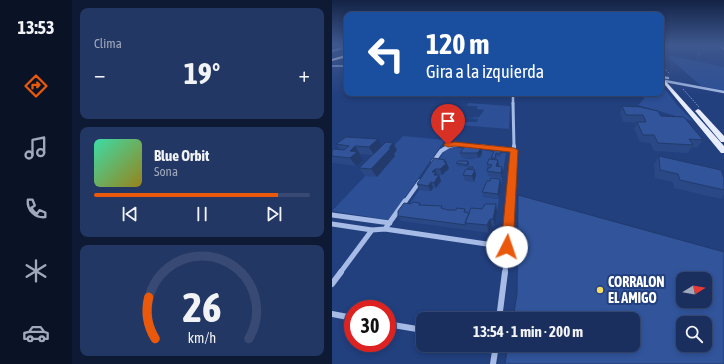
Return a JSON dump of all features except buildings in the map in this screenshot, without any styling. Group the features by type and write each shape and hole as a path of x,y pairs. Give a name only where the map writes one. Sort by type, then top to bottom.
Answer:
{"main road":[{"path":"664,78 724,140"},
{"path":"664,78 724,151"}],"street":[{"path":"664,78 724,92"},
{"path":"501,312 514,150 513,96"},
{"path":"429,168 443,149 448,145 455,144 514,150"},
{"path":"385,229 425,174"},
{"path":"332,215 390,223"},
{"path":"332,224 372,230 385,229 507,247"},
{"path":"332,284 372,230"},
{"path":"332,314 344,316"},
{"path":"396,326 416,329"},
{"path":"493,364 495,352"}],"lane":[{"path":"332,66 344,66"}],"shaded area":[{"path":"674,62 700,62 724,67 724,91 701,86"},
{"path":"664,88 678,106 693,121 638,105 645,98 638,96 664,96"},
{"path":"468,103 510,106 509,129 458,125 459,122 477,122 478,119 467,118 479,117 484,110 477,109 477,106 467,106"},
{"path":"403,136 445,140 389,220 332,211"},
{"path":"452,147 468,149 462,158 471,159 481,157 482,150 495,152 497,156 500,156 502,153 506,153 503,172 492,171 502,178 501,185 483,197 499,199 497,212 487,211 484,217 407,208 419,190 431,191 433,188 436,188 435,177 437,174 442,175 449,169 436,164 445,150"}],"place":[{"name":"CORRALON EL AMIGO","path":"600,290"}],"route":[{"path":"448,145 455,144 514,150 507,247"}]}
